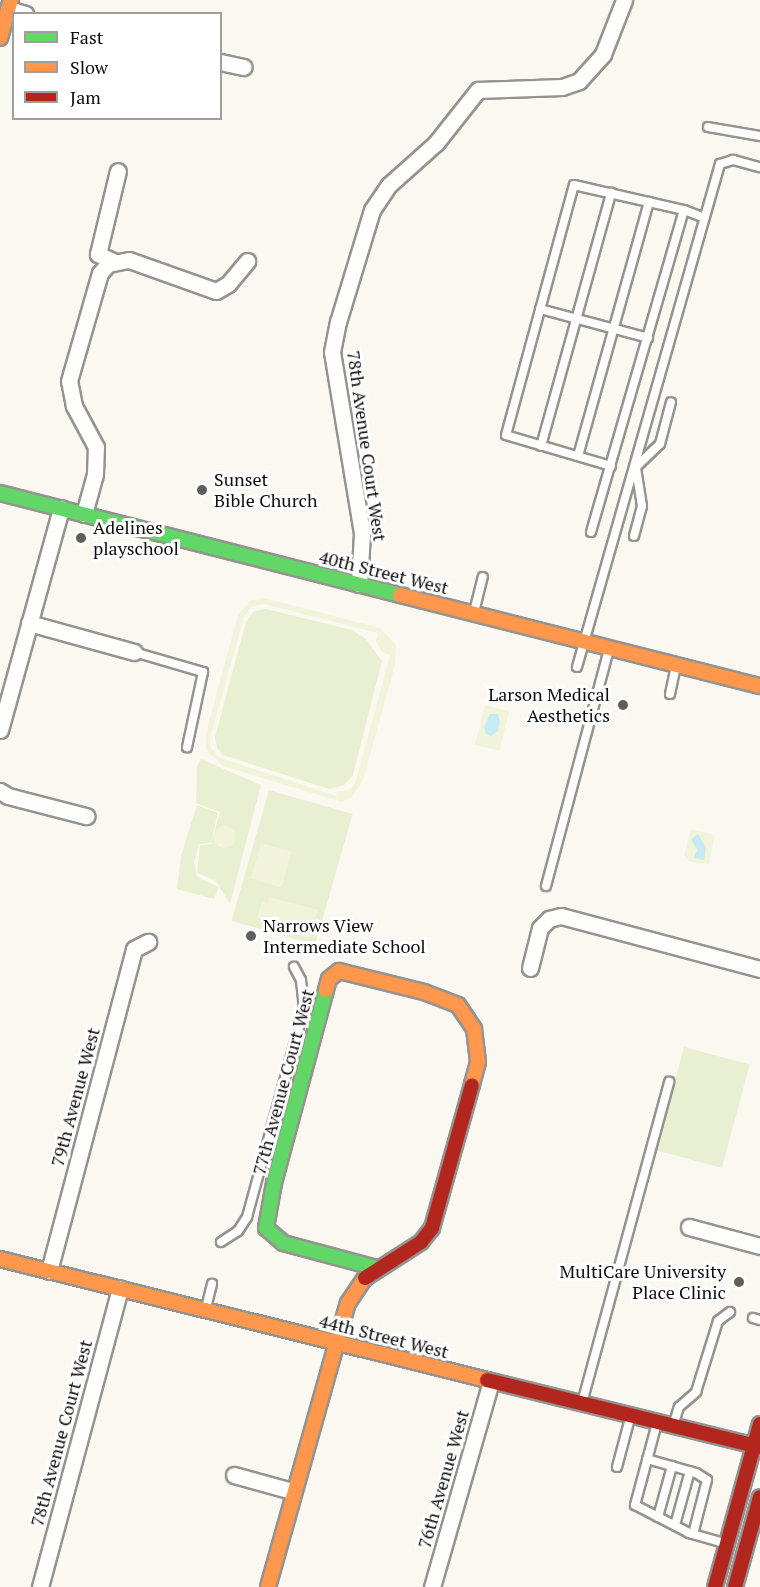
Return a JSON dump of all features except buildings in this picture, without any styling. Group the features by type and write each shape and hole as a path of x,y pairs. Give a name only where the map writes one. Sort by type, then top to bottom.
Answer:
{"street":[{"name":"78th Avenue Court West","path":"359,584 362,533 332,352 372,210 389,185 436,143 478,90 562,87 579,81 606,49 624,0"},
{"path":"0,39 9,5"},
{"path":"222,62 243,67"},
{"path":"116,262 98,254 118,171"},
{"path":"84,514 95,474 96,447 74,406 69,381 100,273 116,262 129,260 216,291 228,284 247,261"},
{"name":"40th Street West","path":"0,493 760,686"},
{"path":"0,730 61,508"},
{"path":"29,623 134,652"},
{"path":"0,791 8,796 86,816"},
{"path":"530,968 542,926 551,917 565,916 760,969"},
{"name":"79th Avenue West","path":"49,1271 134,949 148,942"},
{"name":"77th Avenue Court West","path":"268,1587 292,1491 336,1342 354,1292 376,1268 421,1242 432,1228 478,1062 478,1048 468,1015 450,1001 339,971 329,979 274,1183 266,1228 283,1243 376,1268"},
{"path":"689,1227 760,1246"},
{"name":"44th Street West","path":"0,1259 757,1447"},
{"name":"78th Avenue Court West","path":"40,1587 120,1289"},
{"name":"76th Avenue West","path":"432,1587 491,1381"},
{"path":"716,1587 757,1447 760,1424"},
{"path":"234,1475 292,1491"},
{"path":"735,1587 760,1499"}],"lane":[{"path":"708,126 760,136"},
{"path":"577,667 720,164 734,160 760,167"},
{"path":"610,466 506,435 574,184 684,210 705,218"},
{"path":"541,446 611,192"},
{"path":"578,456 649,202"},
{"path":"591,532 684,210"},
{"path":"540,309 648,338"},
{"path":"634,467 660,444 671,402"},
{"path":"634,467 642,506 634,536"},
{"path":"474,613 483,577"},
{"path":"546,886 610,648"},
{"path":"134,652 203,672 187,747"},
{"path":"670,694 677,665"},
{"path":"221,1242 238,1231 247,1217 304,1009 301,980 294,967"},
{"path":"582,1404 669,1082"},
{"path":"205,1310 212,1284"},
{"path":"672,1427 679,1407 696,1392 716,1327 730,1312"},
{"path":"617,1467 630,1416"},
{"path":"657,1423 635,1505 693,1534 727,1544"},
{"path":"647,1459 690,1471 707,1480 693,1534"},
{"path":"658,1517 672,1466"},
{"path":"675,1525 690,1471"}],"green space":[{"path":"264,598 380,628 396,645 395,665 363,780 352,797 342,802 223,766 206,750 206,733 238,615 250,601","holes":["264,604 378,633 376,641 382,652 390,655 356,781 351,789 336,792 337,796 220,758 211,748 210,738 244,617 251,607"]},
{"path":"266,609 352,630 366,639 382,661 353,775 344,785 329,789 223,755 217,748 215,737 246,622 254,611"},
{"path":"485,705 509,711 499,751 475,745"},
{"path":"201,759 261,785 230,904 216,881 197,873 200,845 211,844 220,812 196,803 197,766"},
{"path":"269,790 353,814 315,945 232,921"},
{"path":"197,805 218,813 211,843 199,844 194,862 197,877 219,887 214,899 177,889 181,856"},
{"path":"225,826 233,829 236,837 233,845 225,848 217,845 214,837 217,829"},
{"path":"691,829 715,835 709,864 691,862 684,855"},
{"path":"261,843 292,852 282,887 251,879"},
{"path":"269,897 318,910 310,938 263,925 264,920 257,918 262,902 268,903"},
{"path":"684,1047 750,1065 722,1168 656,1150"}],"water":[{"path":"490,714 498,714 500,722 498,731 491,736 486,734 484,727"},
{"path":"698,834 706,848 704,860 694,858 697,850 691,839"}],"traffic: fast":[{"path":"0,493 400,595"},
{"path":"326,990 274,1183 266,1228 283,1243 376,1268"}],"traffic: slow":[{"path":"0,38 11,0"},
{"path":"400,595 760,686"},
{"path":"326,990 329,979 339,971 424,992 458,1005 474,1029 478,1062 472,1085"},
{"path":"0,1259 487,1380"},
{"path":"268,1587 348,1303 365,1278"}],"traffic: jam":[{"path":"365,1278 421,1242 432,1228 472,1085"},
{"path":"487,1380 760,1447"},
{"path":"715,1587 760,1424"},
{"path":"735,1587 760,1497"}],"place":[{"name":"Sunset Bible Church","path":"202,490"},
{"name":"Adelines playschool","path":"81,538"},
{"name":"Larson Medical Aesthetics","path":"623,705"},
{"name":"Narrows View Intermediate School","path":"251,936"},
{"name":"MultiCare University Place Clinic","path":"739,1282"}]}
